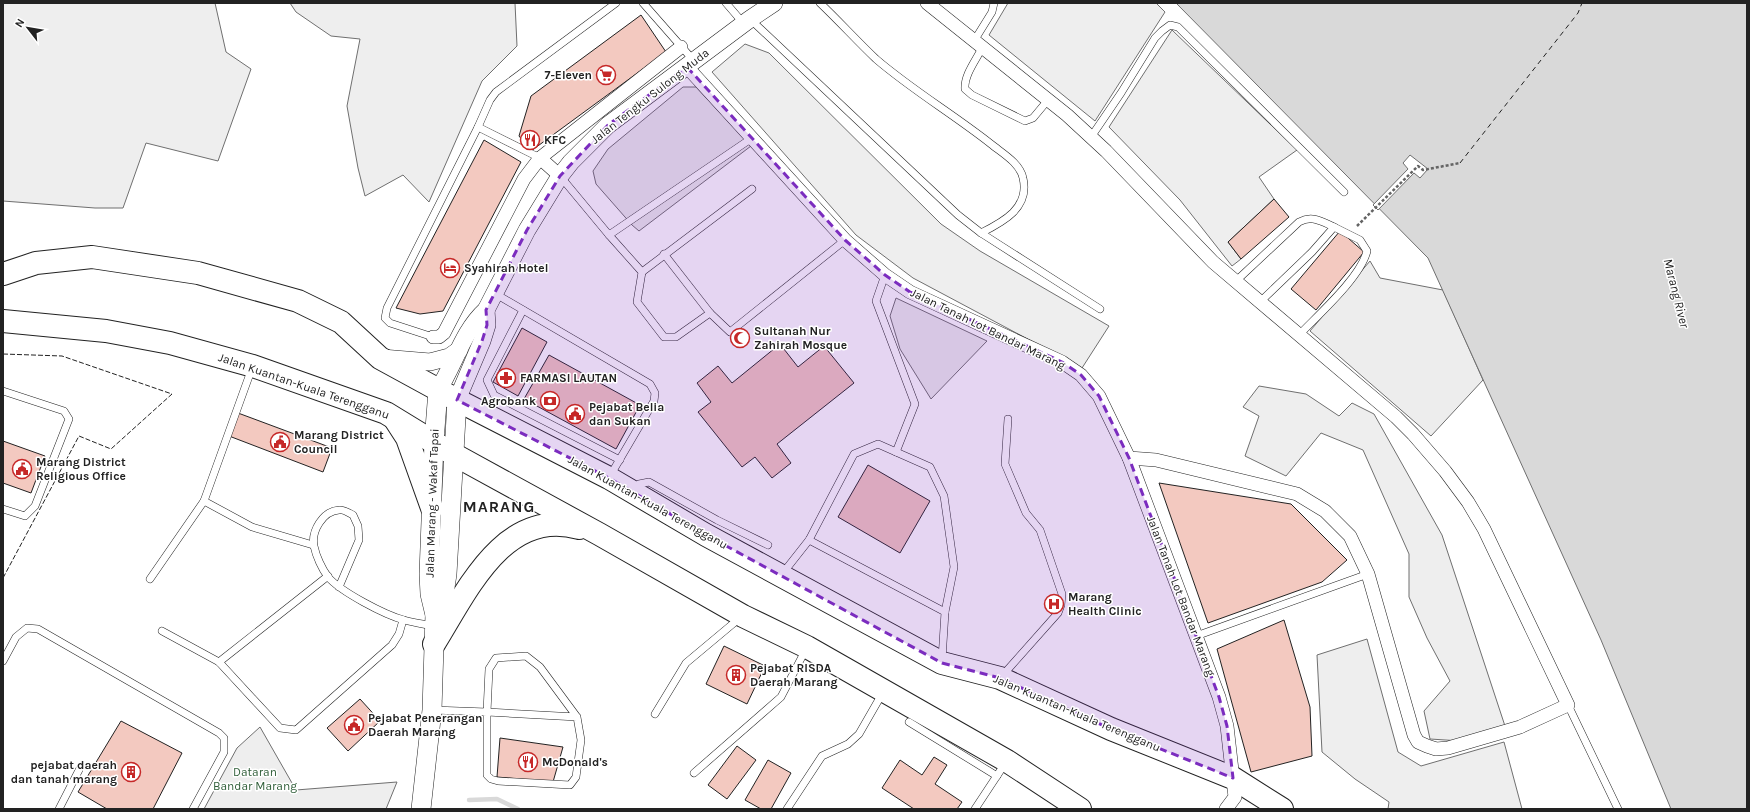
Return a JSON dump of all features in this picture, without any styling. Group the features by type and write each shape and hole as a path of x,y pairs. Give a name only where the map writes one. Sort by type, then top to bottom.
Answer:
{"highway":[{"name":"Jalan Kuantan-Kuala Terengganu","path":"3,274 36,263 92,257 198,273 298,301 341,322 380,358 457,400 615,469 632,490 712,528 781,575 942,663 1000,678 1111,729 1234,778 1282,809"},
{"name":"Jalan Kuantan-Kuala Terengganu","path":"3,321 106,330 170,343 253,366 386,413 453,454 599,534 742,616 807,647 884,691 1002,768 1080,809"},
{"path":"386,413 398,422 408,438 432,508"},
{"path":"434,628 479,571 498,550 522,533 539,526 566,524 599,534"}],"main road":[{"name":"Jalan Marang - Wakaf Tapai","path":"421,809 432,710 434,628 429,574 434,442 438,390"},
{"name":"Jalan Marang - Wakaf Tapai","path":"434,628 444,594 447,574 457,400"}],"street":[{"name":"Jalan Tengku Sulong Muda","path":"438,390 476,319 486,310 527,230 560,176 587,144 608,125 747,21 774,3"},
{"path":"927,3 1048,100 1091,137 1213,262 1405,425 1445,471 1468,502 1484,529 1568,705 1520,727 1448,748 1436,749 1418,742 1414,735 1368,574 1350,536 1325,511 1297,494 1156,460 1129,458"},
{"path":"432,337 439,337 444,333 524,179 540,158 681,47"},
{"name":"Jalan Tanah Lot Bandar Marang","path":"690,64 752,138 845,240 885,275 910,292 1062,362 1081,375 1099,396 1129,458 1219,697 1225,718 1234,778 1235,797 1226,809"},
{"path":"540,158 560,176"},
{"name":"Jalan Tengku Sulong Muda","path":"457,400 487,326 486,310"},
{"path":"380,358 430,362 449,357 459,350"}],"lane":[{"path":"432,337 390,323 385,318 388,308 490,100 496,92 616,3"},
{"path":"643,3 681,47 690,64"},
{"path":"726,3 958,215 981,233 1100,309"},
{"path":"820,3 876,58 915,90 983,138 1013,162 1019,169 1023,178 1024,192 1022,200 1010,217 981,233"},
{"path":"994,3 992,12 978,44 966,80 965,89 1026,122 1033,118 1048,100"},
{"path":"1091,137 1156,38 1170,25 1178,27 1344,192"},
{"path":"478,127 540,158"},
{"path":"609,235 752,138"},
{"path":"560,176 642,272"},
{"path":"710,312 676,337 664,338 637,302 642,272 752,189"},
{"path":"1236,282 1299,222 1306,218 1313,218 1360,240 1367,251 1361,266 1348,283 1299,335"},
{"path":"1260,302 1312,252 1334,227"},
{"path":"664,254 710,312 730,332 845,240"},
{"path":"885,275 876,300 915,404 896,452"},
{"path":"494,293 650,384 655,393 654,400 615,469 494,395 487,380 523,310"},
{"path":"150,578 204,501 253,366"},
{"path":"3,391 64,411 69,419 35,506 25,516 3,510"},
{"path":"1000,678 1058,613 1061,605 1062,594 1040,530 1026,513 1005,464 1008,419"},
{"path":"781,575 809,540 854,454 878,444 930,467 944,496 954,567 945,612 942,663"},
{"path":"204,501 252,526 314,544"},
{"path":"339,587 359,540 358,526 353,515 340,510 327,514 317,528 314,544 316,556 328,576 339,587 358,600 403,620 434,628"},
{"path":"712,528 768,545"},
{"path":"809,540 945,612"},
{"path":"1196,636 1368,574"},
{"path":"219,662 328,576"},
{"path":"655,714 686,663 742,616"},
{"path":"162,631 219,662 280,728 296,730 392,645 399,634 403,620"},
{"path":"3,661 16,637 27,628 38,629 219,733 224,738 224,752 193,809"},
{"path":"694,773 781,697 807,647"},
{"path":"526,656 540,667 577,717 581,740 576,777 570,785 498,781 491,779 487,775 487,712 488,669 496,658 526,656"},
{"path":"787,809 822,756 848,744 859,734 884,691"},
{"path":"1568,705 1618,809"},
{"path":"432,710 577,717"},
{"path":"909,722 1002,768 975,809"},
{"path":"59,809 79,770"}],"path":[{"path":"1367,216 1418,166 1423,170 1460,163"}],"highlighted area":[{"path":"687,67 845,240 885,275 910,292 1062,362 1081,375 1099,396 1129,458 1219,697 1227,726 1233,778 1111,729 1000,678 942,663 706,535 609,478 457,400 482,341 487,325 486,310 527,230 560,176 608,125"}],"green space":[{"path":"3,3 215,3 226,52 251,69 218,161 146,143 123,208 95,208 3,201"},
{"path":"290,3 515,3 517,46 482,81 429,202 403,175 365,196 358,168 347,106 360,39 331,36 296,12"},
{"path":"1008,3 1156,3 1165,12 1095,121 989,35"},
{"path":"1172,30 1297,150 1259,177 1274,199 1228,242 1241,259 1232,266 1180,200 1109,127"},
{"path":"745,44 769,53 941,224 980,251 1109,326 1082,368 913,278 856,235 712,72"},
{"path":"896,298 987,341 931,399 900,349 890,316"},
{"path":"1259,386 1306,394 1339,416 1352,403 1374,414 1442,535 1505,726 1461,741 1430,739 1424,711 1450,681 1427,638 1409,597 1409,554 1363,450 1321,433 1286,476 1245,456 1259,416 1243,407"},
{"path":"1367,639 1398,752 1421,766 1504,742 1522,809 1388,809 1389,802 1355,779 1322,752 1317,655"},
{"name":"Dataran Bandar Marang","path":"260,727 296,790 397,782 386,809 204,809 237,748"}],"shaded area":[{"path":"683,87 696,87 751,146 639,231 596,184 593,171 608,149"},
{"path":"1370,261 1380,278 1443,290 1483,380 1431,436 1310,331"}],"water":[{"name":"Marang River","path":"1176,3 1747,3 1747,809 1671,809 1601,640 1428,258"}],"pier":[{"path":"1410,155 1428,169 1420,178 1414,173 1378,210 1373,205 1408,169 1403,163"}],"building":[{"path":"641,15 666,52 531,151 519,136 531,96"},
{"path":"484,140 521,162 443,311 420,314 396,308"},
{"path":"1274,199 1289,217 1241,259 1228,242"},
{"path":"1340,231 1364,252 1316,310 1291,289"},
{"path":"522,328 547,342 518,396 493,382"},
{"path":"780,344 798,367 824,346 854,383 777,444 791,463 772,478 755,457 742,467 698,412 711,402 697,383 718,366 732,383"},
{"path":"549,355 640,405 616,449 524,399"},
{"name":"Marang District Council","path":"238,413 332,448 323,472 229,436"},
{"name":"Marang District Religious Office","path":"3,441 45,456 31,493 3,483"},
{"path":"868,465 930,501 900,553 838,517"},
{"path":"1159,483 1291,504 1347,560 1322,582 1208,623"},
{"path":"1284,620 1310,707 1312,756 1251,772 1217,649"},
{"name":"Pejabat RISDA Daerah Marang","path":"724,646 765,666 747,704 706,684"},
{"name":"Pejabat Penerangan Daerah Marang","path":"360,699 380,721 348,751 327,728"},
{"name":"pejabat daerah dan tanah marang","path":"121,721 182,753 153,809 107,809 78,792"},
{"name":"McDonald's","path":"500,738 563,747 553,782 497,777"},
{"path":"737,746 756,760 727,799 708,785"},
{"path":"934,757 947,765 935,784 962,802 957,809 914,809 882,788 900,760 922,775"},
{"path":"768,760 791,773 771,809 761,809 745,800"}],"waterway":[{"path":"469,800 497,799 518,809"}],"ferry route":[{"path":"1460,163 1578,13 1582,3"}],"fence":[{"path":"3,354 62,356 172,394 111,449 79,436 3,578"}],"place":[{"name":"7-Eleven","path":"606,75"},
{"name":"KFC","path":"530,140"},
{"name":"Syahirah Hotel","path":"450,268"},
{"name":"Sultanah Nur Zahirah Mosque","path":"740,338"},
{"name":"FARMASI LAUTAN","path":"506,378"},
{"name":"Agrobank","path":"550,401"},
{"name":"Pejabat Belia dan Sukan","path":"575,414"},
{"name":"Marang District Council","path":"280,442"},
{"name":"Marang District Religious Office","path":"22,469"},
{"name":"Marang Health Clinic","path":"1054,604"},
{"name":"Pejabat RISDA Daerah Marang","path":"736,675"},
{"name":"Pejabat Penerangan Daerah Marang","path":"354,725"},
{"name":"McDonald's","path":"528,762"},
{"name":"pejabat daerah dan tanah marang","path":"131,772"}],"district":[{"name":"MARANG","path":"499,506"}]}
